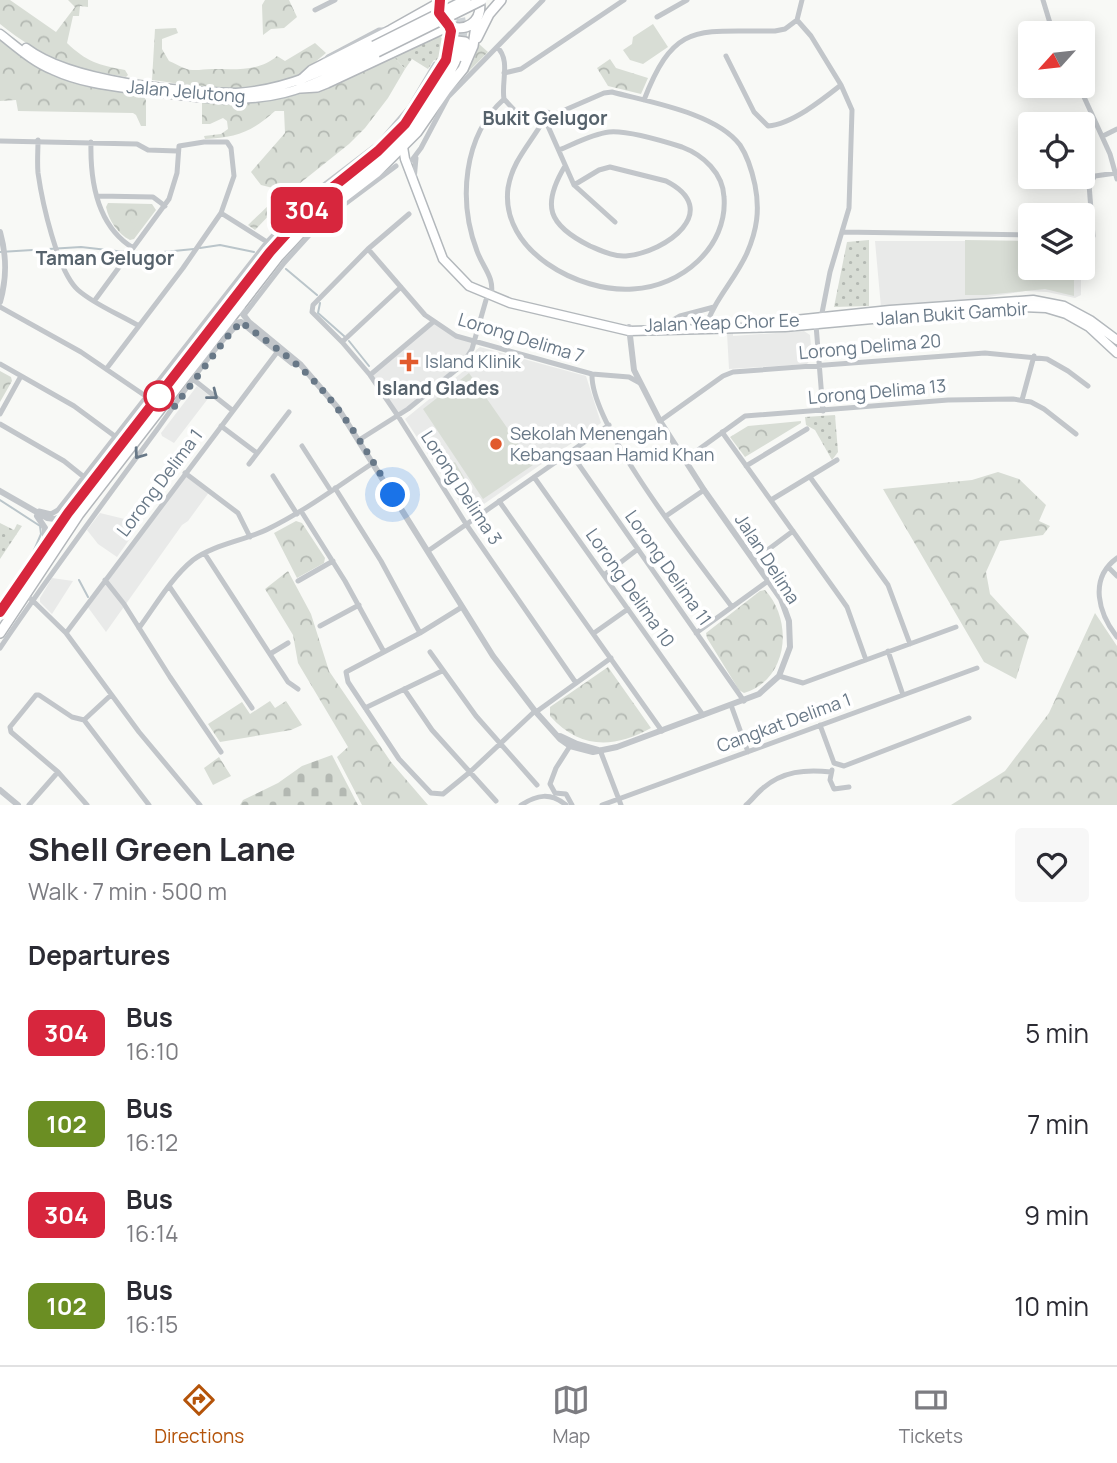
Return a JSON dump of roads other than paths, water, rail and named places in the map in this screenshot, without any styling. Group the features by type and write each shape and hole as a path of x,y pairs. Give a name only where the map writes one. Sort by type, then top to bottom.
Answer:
{"highway":[{"path":"458,8 466,0"},
{"path":"375,49 480,0 473,46"},
{"path":"438,1 424,13 305,74 300,85 317,87 449,26 465,28 499,0"},
{"path":"446,90 463,69 489,14 499,0"},
{"path":"438,1 441,18 449,26 451,39 446,60"},
{"path":"0,612 68,513 249,269 262,262 305,221 394,162 427,120 446,90 467,50 465,42 456,42 452,55 446,60 405,124 378,151 318,199 305,221 216,337 190,377 79,514 29,597 0,633"},
{"path":"305,221 332,195 390,152 406,136 452,68 460,49"},
{"path":"29,597 24,586 54,541 55,533"}],"main road":[{"name":"Jalan Jelutong","path":"0,28 43,59 98,78 236,93 300,85"},
{"name":"Jalan Jelutong","path":"0,34 42,65 75,78 102,85 236,99 268,97 300,85 375,49"},
{"name":"Jalan Yeap Chor Ee","path":"407,144 407,163 443,259 468,286 489,298"},
{"name":"Jalan Yeap Chor Ee","path":"394,162 404,165 436,249 448,271 471,293 574,319 627,328 819,321"},
{"name":"Jalan Bukit Gambir","path":"819,321 890,310 1033,300 1064,306 1090,320 1117,340"},
{"name":"Jalan Bukit Gambir","path":"819,321 1022,307 1046,308 1066,314 1089,327 1117,352"},
{"name":"Jalan Yeap Chor Ee","path":"627,328 705,327"}],"street":[{"path":"315,10 335,0"},
{"path":"407,163 426,140 448,97 543,0"},
{"path":"504,73 520,69 624,0"},
{"path":"657,18 687,0"},
{"path":"644,100 664,57 676,44 708,31 785,29 797,20 802,0"},
{"path":"1044,0 1050,21"},
{"path":"797,20 841,85 851,107 850,197 819,321 823,411"},
{"path":"497,47 504,55 504,99 516,112 543,121 551,120 551,116 612,92 704,120 719,127 739,145 748,159 759,210 746,256 714,307 705,327"},
{"path":"726,56 754,112 768,125 812,108 841,85"},
{"path":"33,509 47,514 55,512 249,269 267,242 316,191 379,143 409,107 435,64"},
{"path":"1085,98 1103,136 1116,176 1095,176 1091,179 1090,203"},
{"path":"359,439 398,416 462,365 469,356 493,283 477,252 469,223 466,187 476,140 486,117 504,99"},
{"path":"551,116 545,113 543,121 517,160 507,197 512,224 528,249 541,259 570,276 594,285 620,290 635,289 652,286 680,274 702,257 715,240 720,229 724,197 716,172 698,156 682,148 614,132 600,134 559,150"},
{"path":"543,121 574,184 615,222"},
{"path":"1103,136 1117,129"},
{"path":"38,140 38,173 57,250 66,273 76,288 139,326"},
{"path":"94,300 165,206 176,181 179,146 224,140 230,144 234,176 221,213 195,252 107,368"},
{"path":"407,144 426,140"},
{"path":"0,141 137,144 148,150 177,151"},
{"path":"91,142 90,167 101,208 113,231 133,249"},
{"path":"414,182 416,155"},
{"path":"232,410 190,377 242,319 284,262 322,221 394,162"},
{"path":"565,166 552,191 551,207 558,224 568,234 605,253 626,256 662,246 685,226 690,217 690,210 680,191 666,181 610,167 574,184"},
{"path":"98,196 153,197 165,206"},
{"path":"221,213 267,242"},
{"path":"368,249 409,214"},
{"path":"0,232 6,276 0,305 107,368 147,397"},
{"path":"842,232 1018,235"},
{"name":"Lorong Delima 7","path":"368,249 433,322 456,336 592,374 629,377 640,383"},
{"name":"Lorong Delima 3","path":"368,249 313,305 313,315 342,342 370,375 466,524 576,683"},
{"path":"342,342 401,288"},
{"path":"242,304 242,319 303,369"},
{"path":"663,326 680,316 714,307"},
{"path":"216,337 242,319"},
{"path":"242,319 285,351 338,408 493,656 536,712 570,746 585,752 617,747 744,701 759,694 779,676 803,683 956,627"},
{"path":"370,375 433,322"},
{"name":"Jalan Delima","path":"627,328 634,370 660,421 780,599 789,621 790,647 779,676"},
{"name":"Lorong Delima 1","path":"66,633 278,351"},
{"name":"Lorong Delima 20","path":"660,421 726,374 820,365 970,353 1034,356 1060,365 1088,386"},
{"path":"1022,400 1034,356"},
{"path":"0,364 74,406 116,437"},
{"path":"618,377 634,370"},
{"path":"592,374 593,389 609,425 635,471 732,607"},
{"path":"0,414 21,376"},
{"name":"Lorong Delima 13","path":"684,460 740,419 751,415 948,400 1022,400 1044,409 1076,434"},
{"path":"248,464 289,412"},
{"path":"0,424 64,461 84,477"},
{"path":"428,551 609,425"},
{"path":"221,426 257,453"},
{"path":"746,466 807,429"},
{"path":"722,432 847,607 866,660"},
{"path":"302,446 381,561 420,633"},
{"name":"Lorong Delima 11","path":"570,452 744,701"},
{"path":"771,500 837,460"},
{"path":"139,628 185,567 205,554 250,537 299,512 373,463"},
{"path":"185,473 237,513 250,537"},
{"path":"273,476 333,561 384,652"},
{"name":"Lorong Delima 10","path":"534,477 703,715"},
{"path":"810,477 888,585 910,644"},
{"path":"666,516 704,490"},
{"path":"0,491 50,519 68,513"},
{"path":"499,501 662,731"},
{"path":"24,503 43,521 44,547"},
{"path":"754,560 793,531"},
{"path":"604,575 638,550"},
{"path":"205,554 288,682 298,689"},
{"path":"1117,558 1108,567 1100,585 1100,611 1117,637"},
{"path":"298,581 333,561"},
{"path":"1108,567 1117,576"},
{"path":"106,580 222,752"},
{"path":"696,633 768,581"},
{"path":"169,586 252,708"},
{"path":"0,648 29,597 66,633 164,764 200,805"},
{"path":"320,626 359,605"},
{"path":"462,607 420,633 348,669 345,675 399,759 435,795 448,791 536,712 611,657"},
{"path":"594,633 628,609"},
{"path":"270,654 288,643"},
{"path":"430,652 476,716 537,785"},
{"path":"888,652 903,695"},
{"name":"Cangkat Delima 1","path":"602,805 620,802 977,668"},
{"path":"365,708 442,671"},
{"path":"404,690 432,730 495,801"},
{"path":"87,805 58,772 13,736 10,727 36,695 72,717 84,720 149,805"},
{"path":"84,720 111,695"},
{"path":"731,705 748,752"},
{"path":"834,763 844,765 969,718"},
{"path":"820,725 834,763 830,780 834,789 849,787"},
{"path":"558,735 600,750"},
{"path":"570,746 556,768 551,789 555,793 566,794 572,805"},
{"path":"600,750 620,802"},
{"path":"746,805 766,786 790,773 808,770 831,772"},
{"path":"29,805 58,772"},
{"path":"0,790 18,805"},
{"path":"521,805 534,797 542,796 562,801 566,805"}],"waterway":[{"path":"200,248 220,245 254,252"},
{"path":"0,252 81,247 143,254 194,249"},
{"path":"286,269 317,295"},
{"path":"320,303 318,313 344,336"},
{"path":"349,341 369,366"},
{"path":"0,500 40,526 41,534 32,555"},
{"path":"79,580 88,597"}],"tunnel":[{"path":"458,5 463,30 461,46"}],"place":[{"name":"Island Klinik","path":"409,362"},
{"name":"Sekolah Menengah Kebangsaan Hamid Khan","path":"496,444"}],"district":[{"name":"Bukit Gelugor","path":"545,118"},
{"name":"Taman Gelugor","path":"105,258"},
{"name":"Island Glades","path":"438,388"}]}
